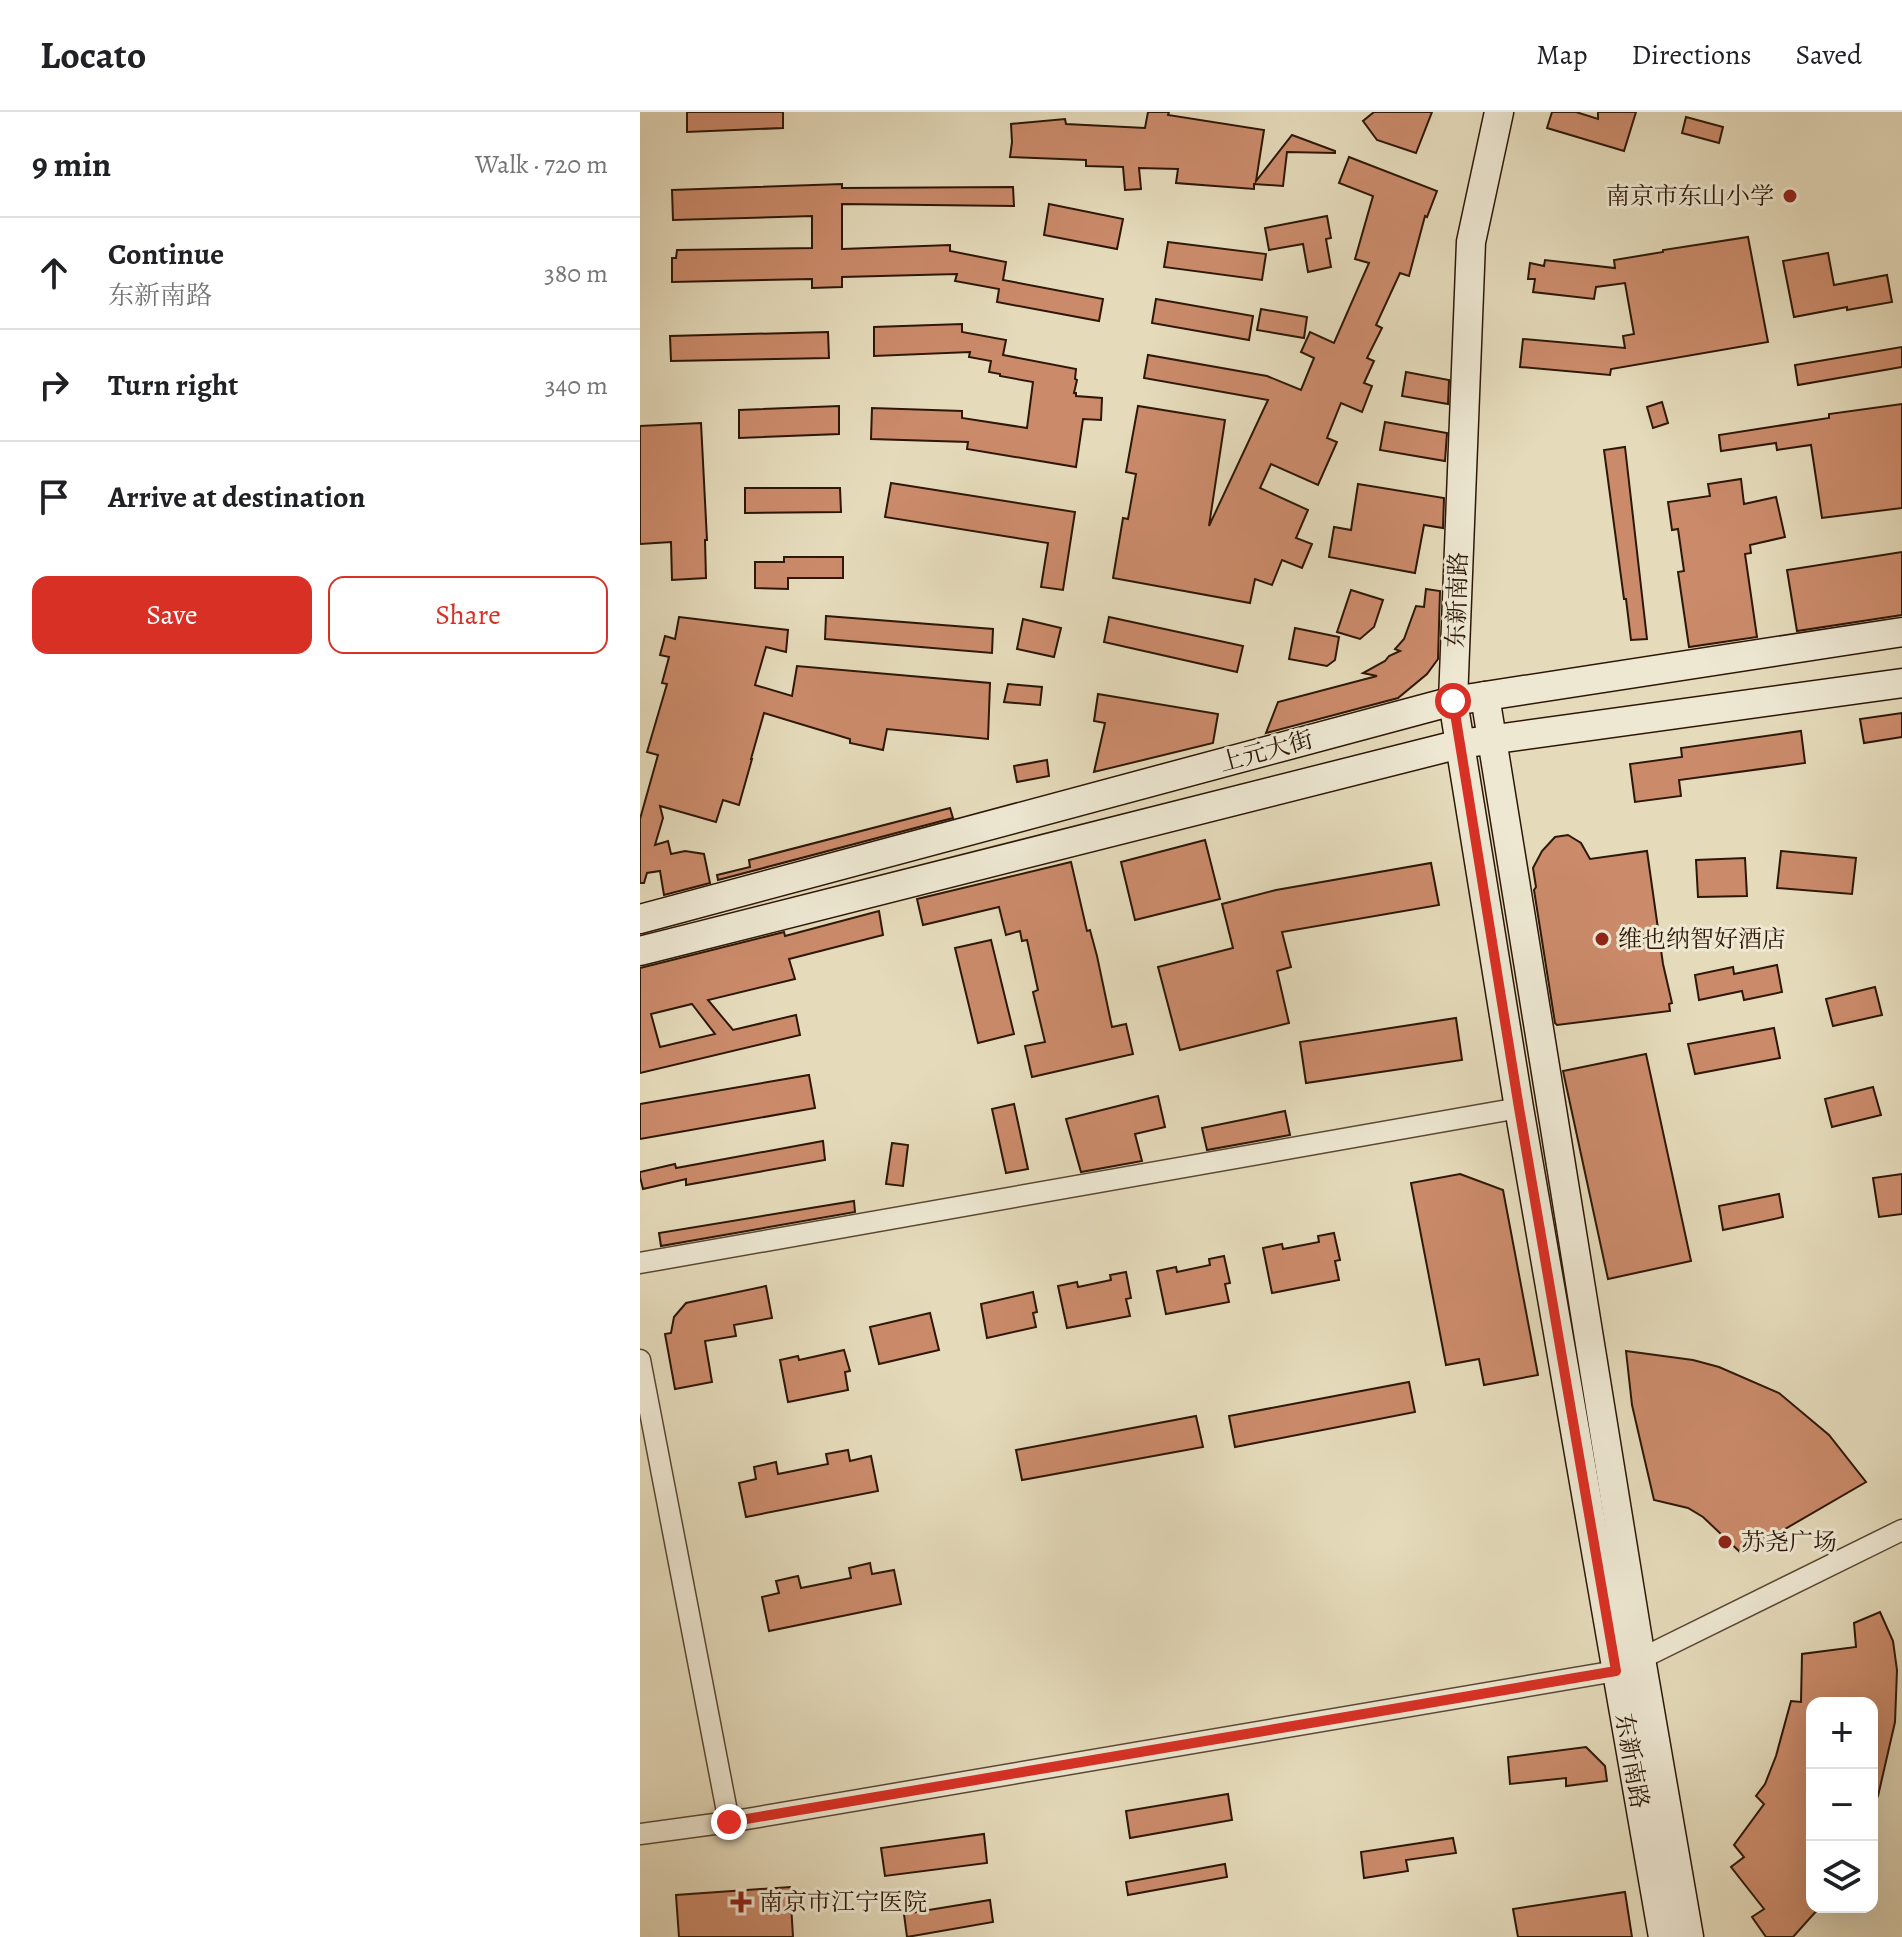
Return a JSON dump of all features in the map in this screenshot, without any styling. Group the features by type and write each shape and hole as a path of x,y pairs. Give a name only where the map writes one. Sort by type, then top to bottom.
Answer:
{"main road":[{"name":"东新南路","path":"1499,112 1471,242 1453,701 1519,1108 1629,1665 1689,1937"},
{"name":"上元大街","path":"640,919 1453,701 1902,632"},
{"name":"上元大街","path":"640,951 1460,744 1902,683"},
{"name":"东新南路","path":"1485,696 1629,1665 1663,1937"}],"street":[{"path":"640,1263 1519,1108"},
{"path":"640,1360 729,1822"},
{"path":"640,1834 729,1822 1629,1665 1902,1530"}],"building":[{"path":"687,112 783,112 783,128 687,132"},
{"path":"1148,112 1169,112 1168,115 1264,130 1256,181 1292,135 1335,153 1287,152 1283,186 1254,184 1254,189 1176,183 1178,169 1139,168 1141,189 1125,190 1123,167 1086,166 1086,160 1010,157 1011,124 1065,119 1066,124 1145,128"},
{"path":"1374,112 1432,112 1416,153 1377,140 1363,121"},
{"path":"1552,112 1576,112 1598,119 1598,112 1636,112 1624,151 1547,128"},
{"path":"1686,117 1723,127 1719,143 1682,133"},
{"path":"1349,157 1437,191 1425,216 1409,276 1400,273 1376,325 1382,328 1367,358 1374,361 1364,383 1372,386 1362,412 1341,403 1327,438 1337,442 1318,485 1271,464 1260,488 1308,510 1296,538 1312,544 1302,568 1282,560 1272,585 1255,579 1250,603 1113,578 1123,518 1128,519 1136,474 1126,472 1138,406 1225,420 1209,526 1268,400 1144,378 1148,355 1267,376 1301,390 1314,358 1301,352 1310,332 1334,343 1369,263 1355,259 1373,196 1339,183"},
{"path":"842,184 842,188 1013,187 1014,206 842,204 842,249 950,245 950,251 1006,262 1003,280 1103,299 1099,321 997,302 999,289 955,281 957,274 842,277 842,287 812,288 812,279 672,282 672,258 676,258 677,250 812,248 812,216 673,220 672,190"},
{"path":"1049,204 1123,219 1117,249 1044,235"},
{"path":"1327,216 1331,238 1326,239 1331,267 1308,272 1303,244 1269,250 1265,228"},
{"path":"1748,237 1768,342 1611,369 1610,375 1520,367 1523,339 1625,348 1623,336 1634,334 1625,283 1596,287 1594,299 1533,292 1535,279 1528,279 1530,263 1544,266 1545,260 1615,268 1614,260"},
{"path":"1168,242 1266,254 1262,280 1164,267"},
{"path":"1828,253 1834,285 1887,275 1892,302 1794,317 1783,261"},
{"path":"1156,299 1253,316 1249,340 1152,323"},
{"path":"1261,309 1307,317 1304,338 1257,330"},
{"path":"962,324 962,332 1006,340 1003,355 1076,369 1076,396 1102,398 1101,420 1083,419 1076,467 967,449 968,442 871,439 872,408 962,411 962,418 1027,428 1033,382 989,372 991,361 969,357 970,352 874,356 874,327"},
{"path":"828,332 829,358 671,361 670,336"},
{"path":"1902,347 1902,367 1798,385 1795,365"},
{"path":"1406,372 1449,380 1448,404 1402,396"},
{"path":"1662,402 1668,423 1653,428 1647,407"},
{"path":"1902,404 1902,508 1822,518 1811,445 1777,450 1776,443 1721,451 1719,435"},
{"path":"839,406 839,434 739,438 739,410"},
{"path":"1385,422 1447,433 1445,461 1380,450"},
{"path":"701,423 706,578 672,580 671,542 640,544 640,426"},
{"path":"1625,447 1647,639 1631,640 1604,450"},
{"path":"1741,479 1744,504 1776,497 1785,537 1750,545 1751,553 1745,554 1757,637 1689,647 1678,572 1684,571 1678,529 1672,530 1668,502 1710,496 1708,484"},
{"path":"891,483 1075,512 1063,590 1041,587 1048,543 885,517"},
{"path":"1358,484 1444,498 1443,528 1424,525 1415,573 1329,557 1334,527 1351,530"},
{"path":"745,488 840,488 841,512 745,513"},
{"path":"1902,552 1902,615 1797,631 1787,570"},
{"path":"784,557 843,557 843,578 788,578 788,589 755,588 755,562 784,562"},
{"path":"1426,589 1440,591 1438,659 1427,674 1398,698 1266,733 1278,702 1377,676 1363,673 1400,651 1395,649 1404,639 1416,606 1424,607"},
{"path":"1351,590 1383,600 1374,627 1360,639 1337,632"},
{"path":"826,616 993,629 992,653 825,639"},
{"path":"679,617 788,630 786,652 766,647 755,685 792,696 797,666 990,683 988,739 887,729 883,750 850,743 850,739 764,713 739,805 723,800 716,822 660,806 663,818 655,845 668,841 671,854 685,851 704,854 710,883 664,895 660,871 647,873 644,883 640,883 640,819 658,755 647,752 667,684 662,683 669,657 660,655 665,636 675,639"},
{"path":"1109,617 1243,646 1237,672 1104,642"},
{"path":"1023,619 1061,628 1054,657 1017,649"},
{"path":"1295,628 1339,637 1335,660 1327,666 1289,659"},
{"path":"1008,684 1042,687 1040,705 1004,702"},
{"path":"1098,694 1218,714 1213,743 1094,772 1105,723 1094,721"},
{"path":"1902,713 1902,737 1864,743 1860,719"},
{"path":"1801,731 1805,763 1679,780 1681,796 1635,802 1630,764 1682,757 1681,748"},
{"path":"1047,760 1049,776 1017,782 1014,766"},
{"path":"950,808 953,818 718,880 717,875 750,867 749,860"},
{"name":"维也纳智好酒店","path":"1568,835 1581,843 1590,859 1647,851 1663,964 1672,1003 1669,1004 1670,1011 1555,1023 1533,868 1542,851 1555,837"},
{"path":"1205,840 1220,899 1135,920 1121,862"},
{"path":"1781,851 1856,858 1852,894 1777,888"},
{"path":"1745,858 1747,896 1698,897 1696,860"},
{"path":"1071,862 1087,931 1090,930 1097,956 1112,1027 1126,1024 1133,1054 1032,1077 1025,1046 1045,1042 1033,992 1038,990 1027,940 1022,941 1020,931 1006,935 999,907 923,925 917,899"},
{"path":"1431,863 1439,905 1282,932 1291,967 1277,971 1289,1023 1180,1050 1158,967 1233,948 1222,904 1276,890"},
{"path":"879,911 883,935 789,959 795,979 708,1000 733,1030 796,1015 800,1035 640,1073 640,968 784,932 785,936","holes":["692,1004 715,1034 660,1047 651,1014"]},
{"path":"991,940 1014,1034 978,1043 955,948"},
{"path":"1777,965 1782,992 1744,1000 1742,991 1699,1000 1695,975 1733,967 1734,974"},
{"path":"1875,987 1882,1015 1833,1026 1826,999"},
{"path":"1456,1018 1462,1060 1306,1083 1300,1042"},
{"path":"1774,1028 1780,1058 1695,1074 1688,1044"},
{"path":"1646,1054 1691,1261 1608,1279 1563,1071"},
{"path":"809,1075 815,1108 640,1139 640,1104"},
{"path":"1873,1087 1881,1115 1832,1127 1825,1099"},
{"path":"1158,1096 1165,1127 1135,1134 1142,1161 1081,1172 1066,1119"},
{"path":"1014,1104 1028,1169 1006,1173 992,1109"},
{"path":"1285,1111 1290,1135 1207,1150 1202,1128"},
{"path":"823,1141 825,1160 686,1185 686,1179 643,1189 640,1177 640,1172 675,1164 676,1168"},
{"path":"892,1143 908,1145 903,1186 886,1184"},
{"path":"1460,1174 1503,1190 1538,1375 1484,1385 1479,1359 1446,1365 1411,1183"},
{"path":"1902,1174 1902,1214 1879,1217 1873,1178"},
{"path":"1779,1194 1783,1217 1723,1230 1719,1206"},
{"path":"854,1201 855,1212 661,1246 659,1233"},
{"path":"1334,1233 1340,1260 1335,1261 1339,1280 1272,1293 1263,1248 1282,1244 1283,1249 1319,1242 1318,1236"},
{"path":"1224,1256 1230,1283 1225,1284 1229,1302 1166,1314 1157,1271 1176,1267 1177,1272 1210,1265 1209,1259"},
{"path":"1126,1272 1131,1298 1126,1299 1130,1316 1067,1328 1058,1286 1077,1282 1078,1287 1111,1280 1110,1275"},
{"path":"766,1286 772,1318 734,1325 736,1336 705,1341 712,1382 675,1389 665,1334 671,1333 674,1317 686,1303"},
{"path":"1033,1292 1036,1327 987,1338 981,1304"},
{"path":"930,1313 939,1350 879,1364 870,1327"},
{"path":"844,1350 850,1371 845,1372 848,1390 788,1402 780,1360 798,1356 799,1360"},
{"path":"1626,1351 1693,1360 1719,1367 1779,1393 1829,1435 1866,1482 1742,1554 1703,1517 1688,1508 1654,1500 1632,1405"},
{"path":"1409,1382 1415,1412 1235,1447 1229,1416"},
{"path":"1196,1416 1203,1447 1022,1480 1016,1450"},
{"path":"848,1450 850,1461 871,1456 878,1491 746,1517 739,1483 756,1479 754,1467 776,1462 778,1474 828,1464 826,1454"},
{"path":"870,1563 872,1574 894,1570 901,1604 769,1631 762,1597 779,1593 776,1581 798,1576 801,1588 851,1578 849,1568"},
{"path":"1880,1612 1893,1641 1897,1670 1895,1722 1878,1796 1878,1697 1806,1697 1806,1913 1815,1913 1793,1937 1766,1937 1752,1917 1764,1909 1731,1867 1744,1857 1734,1845 1764,1804 1756,1796 1765,1784 1776,1756 1791,1701 1801,1702 1802,1654 1856,1647 1854,1623"},
{"path":"1586,1747 1605,1766 1607,1781 1566,1786 1566,1778 1510,1784 1508,1757"},
{"path":"1228,1794 1232,1820 1130,1838 1126,1811"},
{"path":"984,1834 987,1863 885,1876 881,1848"},
{"path":"1453,1838 1456,1853 1406,1860 1408,1871 1364,1878 1361,1852"},
{"path":"1225,1864 1227,1877 1128,1895 1126,1882"},
{"path":"790,1887 793,1937 679,1937 676,1895"},
{"path":"1625,1892 1632,1937 1518,1937 1513,1909"},
{"path":"990,1900 993,1922 907,1937 904,1914"}],"place":[{"name":"南京市东山小学","path":"1790,196"},
{"name":"维也纳智好酒店","path":"1602,939"},
{"name":"苏尧广场","path":"1725,1542"},
{"name":"南京市江宁医院","path":"741,1902"}],"route":[{"path":"729,1822 1616,1671 1453,701"}]}
